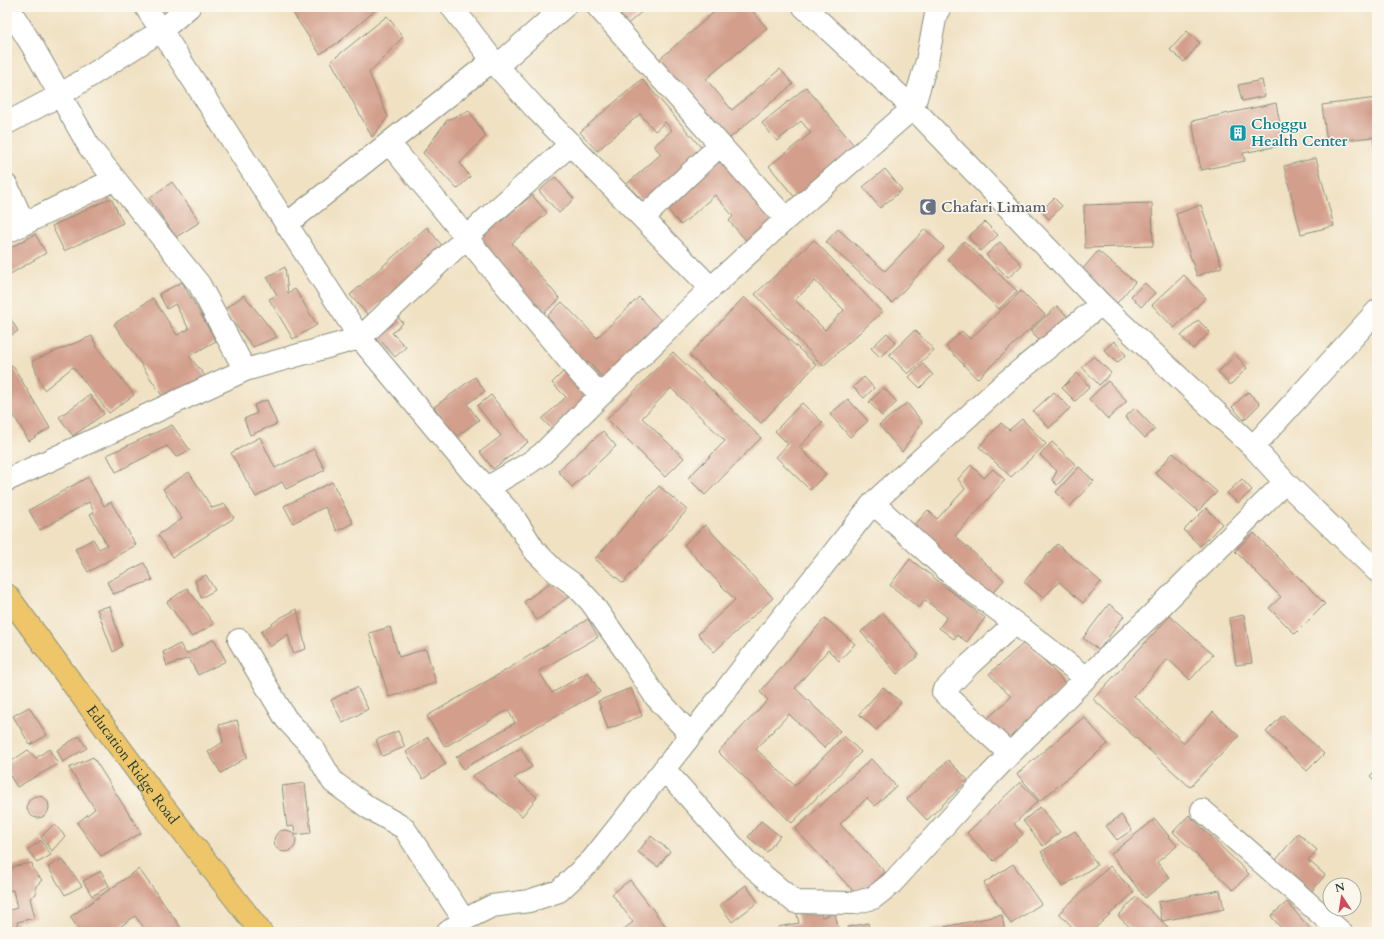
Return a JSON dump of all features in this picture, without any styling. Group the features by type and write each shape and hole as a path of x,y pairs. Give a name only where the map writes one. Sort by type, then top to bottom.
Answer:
{"main road":[{"name":"Education Ridge Road","path":"7,595 160,802 261,932"}],"street":[{"path":"8,7 33,47 90,148 199,284 245,370"},
{"path":"146,7 360,338 472,472 513,516 535,551 555,571 576,586 591,602 655,696 691,735"},
{"path":"7,123 60,95 162,30 189,7"},
{"path":"452,7 495,63 536,108 712,288"},
{"path":"287,224 389,143 495,63 564,7"},
{"path":"598,7 786,219"},
{"path":"804,7 913,108 1101,304 1254,446 1285,482 1377,571"},
{"path":"487,488 530,463 542,454 712,288 786,219 913,108 927,61 936,14 940,7"},
{"path":"389,143 581,375 601,395"},
{"path":"7,480 245,370 360,338 466,237 571,144"},
{"path":"643,218 720,145"},
{"path":"7,186 15,228 115,179"},
{"path":"239,640 286,720 313,748 333,782 369,808 404,828 456,926 492,906 529,901 559,891 592,860 873,503 1006,382 1101,304"},
{"path":"1254,446 1377,312"},
{"path":"664,768 748,863 795,902 854,903 872,898 892,883 1010,754 1285,482"},
{"path":"873,503 958,580 1086,678"},
{"path":"1010,754 943,692 969,665 1015,623"},
{"path":"1202,810 1341,932"}],"building":[{"path":"289,7 379,7 339,42 320,54"},
{"path":"608,7 643,7 645,9 624,27"},
{"path":"720,7 749,7 767,28 706,79 732,110 780,69 793,84 723,144 654,64"},
{"path":"387,16 403,37 369,73 388,117 372,137 331,61"},
{"path":"1187,31 1200,43 1184,62 1170,50"},
{"path":"642,79 706,153 645,204 627,184 661,154 654,146 672,130 665,122 655,131 640,114 597,151 580,132"},
{"path":"1262,80 1265,96 1242,101 1238,85"},
{"path":"806,87 857,149 796,199 769,166 811,133 801,121 777,141 762,123"},
{"path":"1377,98 1377,146 1374,146 1373,137 1327,142 1322,105"},
{"name":"Choggu Health Center","path":"1276,103 1284,145 1243,153 1245,161 1201,170 1192,121"},
{"path":"469,111 486,136 460,163 470,177 457,189 423,153 447,120"},
{"path":"720,154 778,222 750,245 729,221 733,216 715,195 681,225 662,203"},
{"path":"1316,158 1334,226 1301,234 1284,166"},
{"path":"885,169 902,190 880,208 863,187"},
{"path":"555,177 574,199 559,213 539,191"},
{"path":"172,182 200,222 176,237 149,198"},
{"path":"532,195 547,213 512,243 560,299 540,316 473,239 494,221 497,225"},
{"path":"111,198 123,223 64,251 52,226"},
{"path":"1054,198 1062,206 1049,219 1041,211"},
{"path":"1152,203 1153,246 1085,248 1084,205"},
{"path":"1201,205 1222,267 1197,276 1176,214"},
{"path":"985,222 998,235 981,251 968,237"},
{"path":"427,227 444,248 368,315 350,295"},
{"path":"838,229 885,271 925,229 944,247 892,303 826,242"},
{"path":"35,234 46,253 7,276 7,250"},
{"path":"814,240 882,312 823,366 755,294","holes":["815,281 844,310 825,330 795,300"]},
{"path":"964,241 1017,291 999,309 947,259"},
{"path":"1000,242 1022,265 1008,278 986,255"},
{"path":"1098,251 1135,282 1117,303 1080,272"},
{"path":"285,267 288,293 295,289 317,325 293,339 269,299 277,295 267,277"},
{"path":"1184,275 1206,298 1174,328 1152,305"},
{"path":"182,282 216,341 189,356 206,377 167,403 114,324 153,298 177,335 189,329 175,304 167,309 159,294"},
{"path":"1145,283 1155,293 1141,307 1131,296"},
{"path":"1021,291 1045,315 977,379 946,346 962,331 970,339"},
{"path":"244,295 277,337 253,347 224,310"},
{"path":"639,297 665,325 606,381 588,362 582,368 544,319 562,302 597,338"},
{"path":"744,297 816,365 761,423 689,355"},
{"path":"1057,306 1070,319 1043,344 1030,331"},
{"path":"7,313 18,331 7,338"},
{"path":"394,313 403,323 392,333 406,347 395,357 373,332"},
{"path":"1198,320 1210,332 1193,349 1181,336"},
{"path":"915,330 934,350 908,374 889,355"},
{"path":"887,333 896,342 880,357 871,348"},
{"path":"92,336 97,347 134,395 109,413 73,367 44,390 32,361"},
{"path":"1114,341 1126,355 1117,363 1104,350"},
{"path":"673,352 761,438 705,495 688,478 725,441 671,388 642,418 684,458 665,477 607,419"},
{"path":"1236,355 1247,368 1230,385 1218,372"},
{"path":"1094,356 1111,373 1099,385 1082,367"},
{"path":"923,364 933,375 920,388 909,377"},
{"path":"13,366 50,428 29,441 7,404 7,369"},
{"path":"565,370 590,395 553,430 542,419 566,397 552,383"},
{"path":"1077,373 1090,387 1075,401 1062,388"},
{"path":"475,377 485,391 467,404 479,420 456,437 434,407"},
{"path":"864,377 874,388 864,398 853,387"},
{"path":"1108,381 1127,401 1108,419 1089,399"},
{"path":"884,388 897,402 882,416 869,402"},
{"path":"1054,392 1070,408 1049,428 1033,411"},
{"path":"1248,392 1260,404 1244,420 1232,407"},
{"path":"90,395 104,414 73,436 59,417"},
{"path":"491,395 528,442 493,469 480,452 501,436 477,406"},
{"path":"848,399 868,421 850,437 830,414"},
{"path":"267,400 277,424 250,435 244,419 257,413 254,405"},
{"path":"802,403 823,423 799,447 826,474 810,490 776,457 788,444 775,431"},
{"path":"907,403 922,422 902,452 879,425"},
{"path":"1135,408 1155,429 1145,438 1125,417"},
{"path":"1022,419 1046,444 1011,477 979,447 1001,423 1009,430"},
{"path":"172,425 190,450 176,457 167,446 116,472 107,455"},
{"path":"603,431 616,446 572,487 558,471"},
{"path":"260,437 275,468 314,449 325,470 286,489 282,482 256,497 231,453"},
{"path":"1052,442 1076,465 1057,485 1052,480 1057,471 1040,455"},
{"path":"1173,453 1217,492 1198,511 1155,473"},
{"path":"971,465 984,478 993,469 1005,480 955,536 1004,580 988,598 911,529 928,510 937,519 965,489 958,479"},
{"path":"1079,467 1094,481 1070,506 1056,492"},
{"path":"189,472 212,508 225,504 234,518 173,557 158,535 182,519 163,489"},
{"path":"88,477 104,506 111,502 136,545 88,572 75,549 93,539 99,549 107,545 90,514 94,512 89,502 40,530 29,510"},
{"path":"1242,479 1252,490 1238,503 1227,493"},
{"path":"332,482 353,523 337,531 325,507 293,523 284,506"},
{"path":"659,486 687,510 623,583 595,559"},
{"path":"1206,508 1222,524 1200,546 1184,530"},
{"path":"705,525 773,598 714,652 698,634 735,600 684,545"},
{"path":"1254,533 1325,604 1295,634 1269,608 1281,597 1235,551"},
{"path":"1057,544 1101,582 1083,603 1059,582 1043,598 1024,582"},
{"path":"910,559 985,618 967,642 957,635 954,639 939,628 947,617 925,600 919,608 890,585"},
{"path":"144,563 153,580 113,594 107,582"},
{"path":"206,575 215,590 201,598 195,581"},
{"path":"551,582 570,596 537,620 524,602"},
{"path":"187,588 214,624 192,637 167,602"},
{"path":"1109,604 1124,616 1099,650 1083,638"},
{"path":"110,606 122,646 113,652 97,609"},
{"path":"297,609 306,649 293,653 288,634 270,647 261,632 280,618"},
{"path":"883,613 919,655 897,674 861,632"},
{"path":"1244,615 1252,663 1236,665 1229,618"},
{"path":"1170,616 1213,655 1190,680 1168,659 1134,696 1184,743 1213,712 1239,736 1190,787 1093,699"},
{"path":"825,618 855,644 839,661 828,650 795,688 840,731 824,748 789,714 756,749 795,786 844,736 861,752 792,823 718,752 768,700 760,692"},
{"path":"588,619 598,637 539,671 552,693 588,672 600,692 463,769 456,757 515,723 508,710 445,747 427,716 508,669"},
{"path":"390,627 399,657 426,649 436,683 389,697 369,633"},
{"path":"214,639 226,661 198,675 189,658 167,666 163,652 180,644 186,654"},
{"path":"1026,641 1067,685 1006,741 986,720 1011,697 989,674"},
{"path":"357,687 368,709 343,723 331,700"},
{"path":"883,687 901,702 876,730 859,714"},
{"path":"631,688 642,716 608,729 598,701"},
{"path":"29,707 47,735 30,745 13,716"},
{"path":"1283,715 1324,754 1307,771 1266,732"},
{"path":"1084,717 1108,744 1040,801 1017,774"},
{"path":"237,720 247,757 221,773 208,752 223,742 219,725"},
{"path":"398,731 405,747 382,756 376,740"},
{"path":"79,736 87,748 63,762 57,750"},
{"path":"428,737 446,764 423,779 406,752"},
{"path":"521,748 532,767 514,778 537,797 522,816 472,776"},
{"path":"49,749 58,764 17,787 7,771 7,764 28,750 36,758"},
{"path":"93,757 141,833 101,856 77,823 95,809 69,768"},
{"path":"871,759 896,786 875,806 867,798 840,824 885,872 859,897 795,829"},
{"path":"948,760 968,780 927,820 907,799"},
{"path":"1377,769 1377,783 1370,776"},
{"path":"1020,782 1038,801 1014,824 1023,834 994,861 967,833"},
{"path":"305,783 311,833 295,835 294,826 287,827 282,786"},
{"path":"38,796 46,799 49,807 46,815 38,818 30,815 27,807 30,799"},
{"path":"1040,807 1060,832 1043,846 1023,821"},
{"path":"1121,815 1132,830 1117,840 1106,826"},
{"path":"1189,815 1249,874 1233,890 1173,832"},
{"path":"1155,819 1177,846 1157,862 1170,878 1145,898 1111,854"},
{"path":"761,821 780,836 767,852 748,837"},
{"path":"54,824 65,836 52,851 41,837"},
{"path":"285,830 293,833 296,841 293,849 285,852 277,849 274,841 277,833"},
{"path":"1075,831 1097,865 1062,887 1041,852"},
{"path":"1298,833 1317,850 1308,860 1325,875 1312,891 1276,860"},
{"path":"651,836 670,851 658,867 638,852"},
{"path":"41,840 51,855 37,863 28,850"},
{"path":"62,859 82,886 65,895 48,867"},
{"path":"32,863 33,870 42,880 36,886 36,894 30,898 35,918 17,922 20,932 7,932 7,911 17,908 13,890 7,891 7,872 15,866"},
{"path":"1013,864 1041,904 1011,924 984,883"},
{"path":"1110,866 1134,892 1091,932 1077,932 1059,913"},
{"path":"139,869 184,932 147,932 135,916 113,932 81,932 70,917"},
{"path":"101,871 109,886 92,896 83,881"},
{"path":"630,880 667,928 661,932 620,932 633,922 612,894"},
{"path":"746,885 758,902 732,922 720,905"},
{"path":"1220,890 1224,909 1162,921 1158,902"},
{"path":"1136,897 1169,928 1165,932 1135,932 1118,916"},
{"path":"1287,902 1313,932 1284,932 1271,916"},
{"path":"819,904 822,917 835,913 839,932 779,932 778,927 799,923 796,910"},
{"path":"1002,915 1005,932 925,931"},
{"path":"868,923 870,932 849,932 848,927"}],"place":[{"name":"Choggu Health Center","path":"1238,133"},
{"name":"Chafari Limam","path":"928,207"}]}
